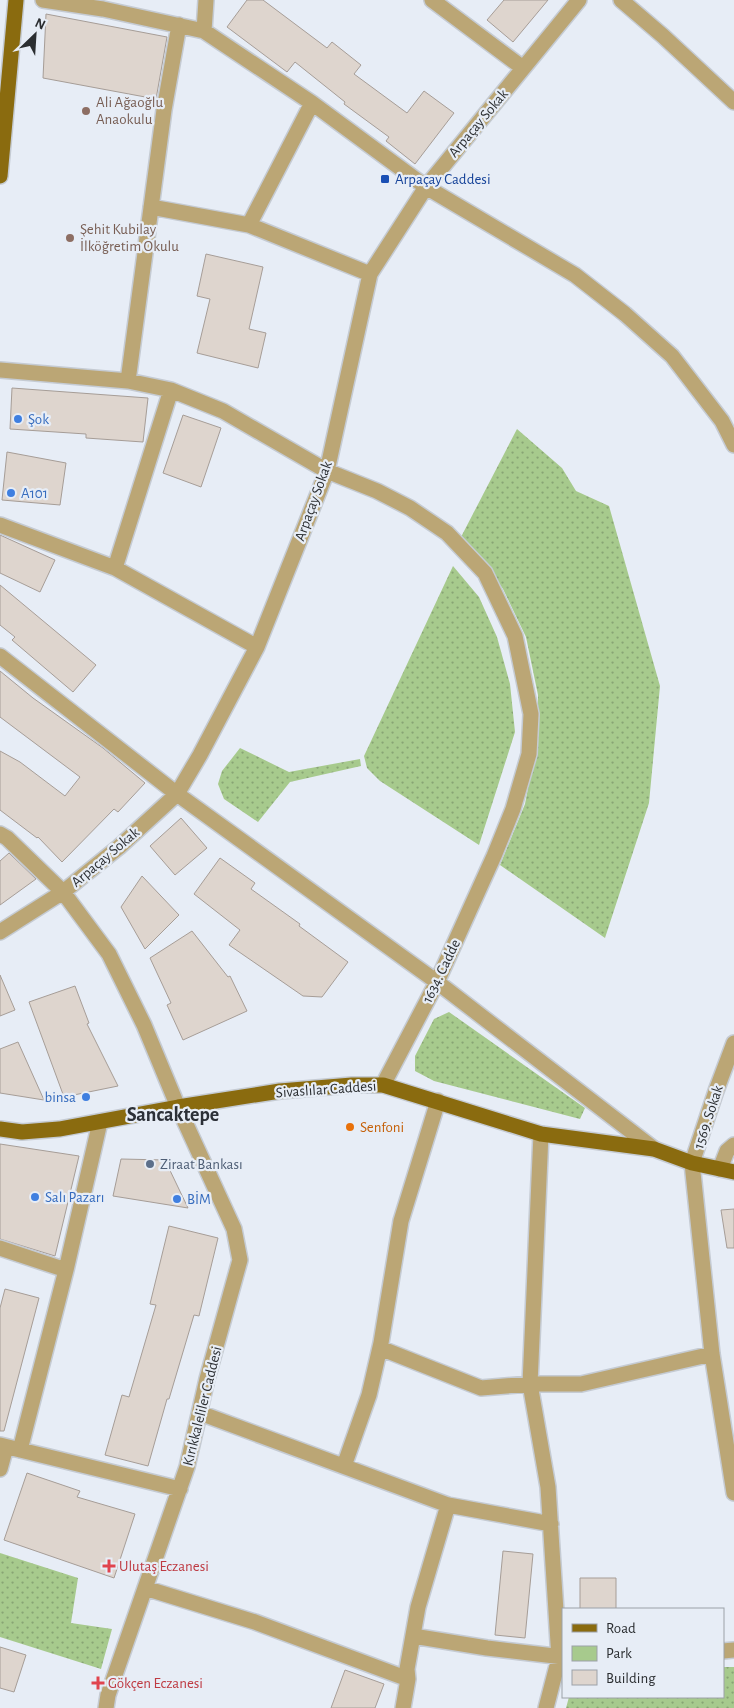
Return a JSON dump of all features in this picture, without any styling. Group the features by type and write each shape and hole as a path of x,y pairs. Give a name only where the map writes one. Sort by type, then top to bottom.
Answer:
{"main road":[{"path":"0,176 4,95 16,0"},
{"name":"Sivaslılar Caddesi","path":"0,1129 22,1132 59,1129 178,1107 280,1091 352,1085 383,1085 541,1134 654,1148 692,1163 727,1171"}],"street":[{"path":"43,0 103,9 204,31 312,103 426,187 575,275 625,314 672,356 722,422 734,445"},
{"path":"204,31 206,0"},
{"path":"432,0 523,68"},
{"name":"Arpaçay Sokak","path":"0,932 63,892 119,847 177,794 200,755 257,646 327,471 370,274 426,187 579,0"},
{"path":"621,0 734,102"},
{"path":"128,381 164,110 179,25"},
{"path":"249,225 312,103"},
{"path":"151,207 249,225 370,274"},
{"name":"1634. Cadde","path":"0,370 128,381 171,390 222,411 327,471 377,491 410,508 447,533 485,572 515,636 531,714 529,754 513,809 494,856 437,982 383,1085"},
{"path":"115,568 171,390"},
{"path":"0,524 115,568 257,646"},
{"path":"0,656 177,794 437,982 654,1148"},
{"name":"Kırıkkaleliler Caddesi","path":"0,834 7,838 63,892 109,954 144,1025 178,1107 234,1229 240,1260 207,1379 188,1467 108,1695 106,1708"},
{"name":"1569. Sokak","path":"692,1163 734,1043"},
{"path":"344,1466 369,1395 380,1348 401,1221 438,1101"},
{"path":"0,1469 9,1448 66,1270 100,1122"},
{"path":"541,1134 530,1384 548,1487 561,1657 546,1708"},
{"path":"727,1171 727,1151 734,1144"},
{"path":"692,1163 712,1354 730,1447 734,1493"},
{"path":"0,1248 66,1270"},
{"path":"380,1348 481,1388 530,1384 581,1384 712,1354"},
{"path":"200,1413 448,1506 551,1524"},
{"path":"9,1448 180,1489"},
{"path":"403,1708 408,1679 407,1668 418,1607 448,1506"},
{"path":"145,1588 255,1622 408,1679"},
{"path":"413,1636 561,1657"}],"green space":[{"path":"517,429 562,468 576,491 609,506 660,686 649,803 605,938 500,865 525,804 537,740 538,695 526,637 503,589 480,557 461,537"},
{"path":"453,566 479,597 497,637 510,684 515,732 479,845 380,781 367,768 364,756"},
{"path":"240,748 289,772 360,759 361,766 290,782 258,822 224,799 218,784 222,771"},
{"path":"449,1012 585,1108 580,1119 434,1081 415,1071 415,1056 434,1019"},
{"path":"0,1553 78,1578 71,1623 112,1629 101,1669 0,1637"},
{"path":"724,1667 734,1667 734,1708 566,1708 569,1698 724,1698"}],"building":[{"path":"247,0 263,0 327,48 332,42 361,65 354,74 407,113 424,91 454,113 415,164 386,141 389,137 344,104 345,102 295,62 287,72 227,27"},
{"path":"504,0 548,0 513,42 487,20"},
{"path":"46,14 167,37 156,99 43,78"},
{"path":"206,254 263,267 249,329 266,333 258,368 197,353 210,299 197,296"},
{"path":"12,388 148,398 143,442 86,438 86,434 10,429"},
{"path":"183,415 221,428 201,487 163,473"},
{"path":"7,452 66,463 60,505 2,500"},
{"path":"0,535 55,560 40,592 0,573"},
{"path":"0,585 96,665 73,692 12,640 15,637 0,625"},
{"path":"0,671 33,698 103,748 145,783 118,812 114,809 62,862 38,837 0,810 0,751 20,762 65,796 80,777 0,717"},
{"path":"181,818 207,848 175,875 150,846"},
{"path":"9,853 36,879 0,905 0,861"},
{"path":"220,858 255,883 251,889 348,962 322,997 303,996 229,945 240,930 194,894"},
{"path":"142,876 179,915 145,949 121,907"},
{"path":"192,931 228,977 230,976 247,1011 183,1040 167,1005 171,1003 150,958"},
{"path":"0,975 15,1010 0,1016"},
{"path":"75,986 89,1023 87,1024 118,1086 64,1097 29,1002"},
{"path":"18,1042 44,1100 0,1093 0,1049"},
{"name":"Salı Pazarı","path":"0,1144 79,1156 55,1256 0,1239"},
{"path":"121,1159 165,1160 188,1208 113,1196"},
{"path":"734,1209 734,1248 727,1248 721,1210"},
{"path":"169,1226 218,1238 199,1316 194,1315 148,1466 105,1455 122,1395 129,1397 156,1305 150,1304"},
{"path":"5,1289 39,1298 4,1431 0,1431 0,1308"},
{"path":"27,1473 80,1491 77,1497 135,1514 114,1578 4,1540"},
{"path":"503,1551 533,1554 525,1638 495,1635"},
{"path":"580,1578 616,1578 616,1608 580,1608"},
{"path":"0,1647 26,1655 14,1692 0,1688"},
{"path":"345,1670 384,1684 375,1708 331,1708"}],"place":[{"name":"Ali Ağaoğlu Anaokulu","path":"86,111"},
{"name":"Arpaçay Caddesi","path":"385,179"},
{"name":"Şehit Kubilay İlköğretim Okulu","path":"70,238"},
{"name":"Şok","path":"18,419"},
{"name":"A101","path":"11,493"},
{"name":"binsa","path":"86,1097"},
{"name":"Senfoni","path":"350,1127"},
{"name":"Ziraat Bankası","path":"150,1164"},
{"name":"Salı Pazarı","path":"35,1197"},
{"name":"BİM","path":"177,1199"},
{"name":"Ulutaş Eczanesi","path":"109,1566"},
{"name":"Gökçen Eczanesi","path":"98,1683"}],"district":[{"name":"Sancaktepe","path":"173,1114"}]}
